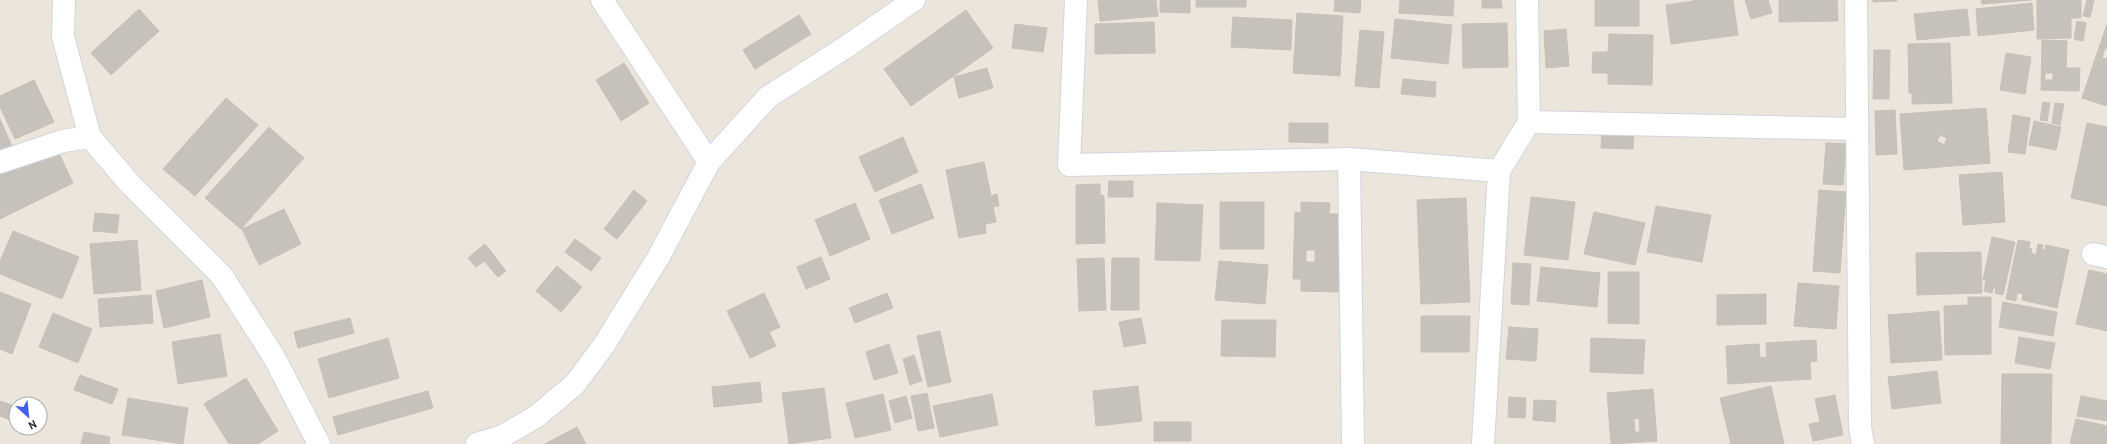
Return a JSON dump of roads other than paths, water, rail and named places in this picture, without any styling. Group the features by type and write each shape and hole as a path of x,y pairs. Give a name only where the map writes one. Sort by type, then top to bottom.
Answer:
{"street":[{"path":"64,0 63,37 90,137 131,185 222,276 274,357 318,444"},
{"path":"602,0 709,162"},
{"path":"477,444 503,436 537,416 575,384 604,345 654,265 709,162 768,97 846,47 914,0"},
{"path":"1076,0 1069,165 1349,159 1499,170"},
{"path":"1483,444 1499,170 1528,122 1527,0"},
{"path":"1856,0 1856,129 1860,419 1863,444"},
{"path":"1528,122 1856,129"},
{"path":"0,162 63,141 90,137"},
{"path":"1349,159 1353,444"}]}
